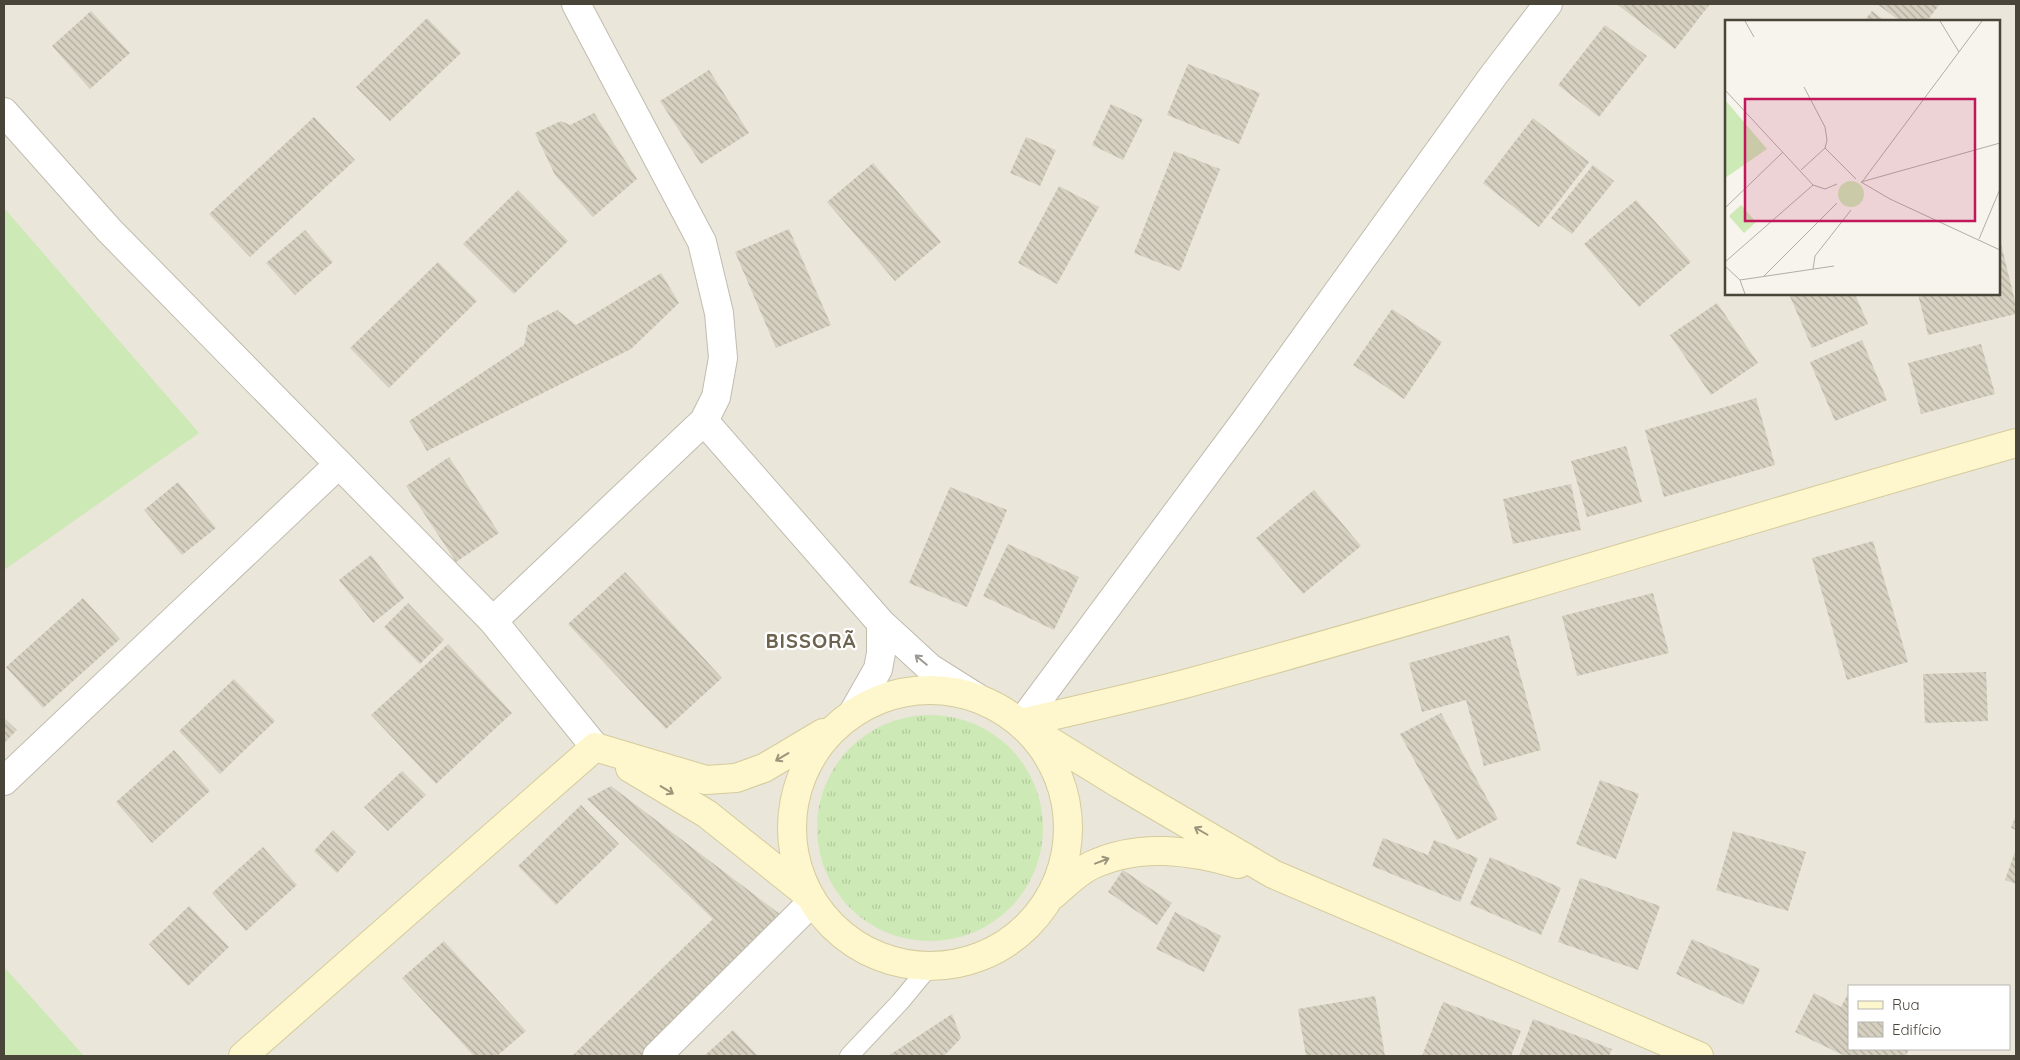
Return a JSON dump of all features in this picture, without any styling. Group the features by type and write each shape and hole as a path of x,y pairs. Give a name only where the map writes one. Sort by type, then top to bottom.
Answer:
{"main road":[{"path":"1021,724 1184,684 1383,629 1836,494 2016,443"},
{"path":"595,747 706,780 736,778 764,768 874,702 897,694 926,690 949,691 976,697 998,708 1129,790 1273,874 1699,1056"},
{"path":"846,718 825,737 810,756 798,783 792,810 791,844 796,868 810,899 820,914 834,929 866,951 895,962 929,967 955,965 989,954 1019,934 1039,914 1054,891 1061,874 1067,850 1069,827 1066,801 1060,779 1042,746 1021,724"},
{"path":"595,747 707,814 810,899"},
{"path":"243,1056 595,747"},
{"path":"1049,899 1072,878 1091,866 1116,856 1149,850 1210,856 1273,874"}],"street":[{"path":"492,621 704,421 716,397 724,358 719,313 702,242 576,4"},
{"path":"1021,724 1248,417 1493,76 1548,4"},
{"path":"4,112 109,230 492,621 595,747"},
{"path":"704,421 880,623 930,668 976,697"},
{"path":"4,781 339,464"},
{"path":"846,718 878,669 880,623"},
{"path":"657,1056 810,899"}],"lane":[{"path":"849,1056 900,1002 929,967"}],"shaded area":[{"path":"4,4 2016,4 2016,1056 4,1056"}],"green space":[{"path":"4,208 199,433 4,570"},
{"path":"930,715 952,717 973,724 993,734 1010,748 1024,765 1034,785 1041,806 1043,828 1041,850 1034,871 1024,891 1010,908 993,922 973,932 952,939 930,941 908,939 887,932 867,922 850,908 836,891 826,871 819,850 817,828 819,806 826,785 836,765 850,748 867,734 887,724 908,717"},
{"path":"4,967 84,1056 4,1056"}],"building":[{"path":"1619,4 1710,4 1675,49"},
{"path":"1877,4 1940,4 1928,20 1899,20"},
{"path":"91,11 130,53 90,89 52,46"},
{"path":"1872,11 1884,20 1865,20"},
{"path":"427,18 461,53 390,121 356,87"},
{"path":"1605,25 1647,56 1599,117 1558,85"},
{"path":"1188,64 1260,93 1239,144 1167,115"},
{"path":"709,70 749,133 701,164 660,101"},
{"path":"1111,104 1143,119 1123,160 1092,145"},
{"path":"594,113 637,179 593,217 555,175 535,133 561,121 570,125"},
{"path":"314,117 355,160 250,257 209,214"},
{"path":"1533,118 1589,162 1539,227 1483,183"},
{"path":"1026,137 1056,150 1040,186 1010,173"},
{"path":"1174,151 1220,169 1180,271 1134,253"},
{"path":"873,163 941,242 895,281 827,202"},
{"path":"1593,165 1614,181 1572,234 1551,218"},
{"path":"1059,186 1099,207 1057,284 1018,263"},
{"path":"518,190 568,241 514,294 463,244"},
{"path":"1636,200 1691,262 1639,307 1584,244"},
{"path":"789,229 831,325 776,348 735,252"},
{"path":"305,230 333,262 295,295 266,263"},
{"path":"2000,240 2016,305 2016,314 1928,335 1918,295 2000,295"},
{"path":"438,262 477,301 389,388 350,348"},
{"path":"661,273 679,303 631,349 427,451 409,421 524,345 528,325 557,310 576,325"},
{"path":"1789,295 1855,295 1868,324 1812,348"},
{"path":"1717,303 1758,363 1711,395 1670,335"},
{"path":"1392,309 1442,342 1404,399 1353,365"},
{"path":"1862,340 1887,400 1835,421 1810,362"},
{"path":"1981,344 1995,394 1921,414 1908,363"},
{"path":"1756,398 1775,465 1664,497 1645,430"},
{"path":"1626,446 1642,502 1587,517 1571,461"},
{"path":"449,457 499,533 456,562 406,486"},
{"path":"178,482 216,528 182,555 144,510"},
{"path":"1571,484 1581,530 1513,544 1503,499"},
{"path":"950,487 1007,510 967,607 909,583"},
{"path":"1314,490 1361,546 1303,594 1256,538"},
{"path":"1873,541 1908,662 1847,680 1812,558"},
{"path":"1008,544 1079,577 1054,630 983,596"},
{"path":"371,555 404,598 373,623 339,580"},
{"path":"625,572 722,678 666,729 568,624"},
{"path":"1653,593 1669,653 1577,676 1562,616"},
{"path":"83,598 120,639 43,708 6,667"},
{"path":"408,603 444,640 420,664 384,627"},
{"path":"1509,635 1541,750 1484,766 1466,700 1422,712 1409,663"},
{"path":"448,644 512,713 436,784 371,715"},
{"path":"1986,672 1988,721 1925,723 1923,674"},
{"path":"234,679 275,721 220,774 179,731"},
{"path":"1441,713 1498,819 1457,840 1400,734"},
{"path":"4,718 17,730 4,743"},
{"path":"174,750 210,791 152,843 116,802"},
{"path":"402,771 426,795 388,831 364,807"},
{"path":"1600,780 1639,794 1616,859 1576,844"},
{"path":"611,786 785,918 644,1056 572,1056 713,919 587,799"},
{"path":"581,805 619,844 556,905 518,866"},
{"path":"2016,815 2016,830 2011,828"},
{"path":"333,830 356,852 337,873 314,851"},
{"path":"1733,831 1806,852 1788,911 1716,890"},
{"path":"1383,838 1428,855 1434,840 1478,858 1460,902 1372,866"},
{"path":"263,847 297,885 246,931 212,893"},
{"path":"2016,849 2016,884 2005,880"},
{"path":"1490,857 1561,888 1541,935 1470,904"},
{"path":"1123,870 1172,903 1157,925 1108,892"},
{"path":"1580,878 1660,906 1638,970 1558,942"},
{"path":"189,906 229,947 188,986 149,944"},
{"path":"1175,912 1221,936 1204,972 1156,949"},
{"path":"1692,939 1760,969 1743,1005 1676,974"},
{"path":"444,941 526,1031 497,1056 474,1056 402,978"},
{"path":"1814,993 1841,1007 1848,994 1848,1050 1909,1050 1906,1056 1845,1056 1795,1032"},
{"path":"1375,996 1385,1056 1306,1056 1298,1009"},
{"path":"1443,1002 1521,1031 1511,1056 1422,1056"},
{"path":"952,1014 961,1038 944,1056 888,1056"},
{"path":"1533,1019 1612,1049 1609,1056 1519,1056"},
{"path":"733,1030 758,1056 704,1056"}],"district":[{"name":"BISSORÃ","path":"811,640"}]}
